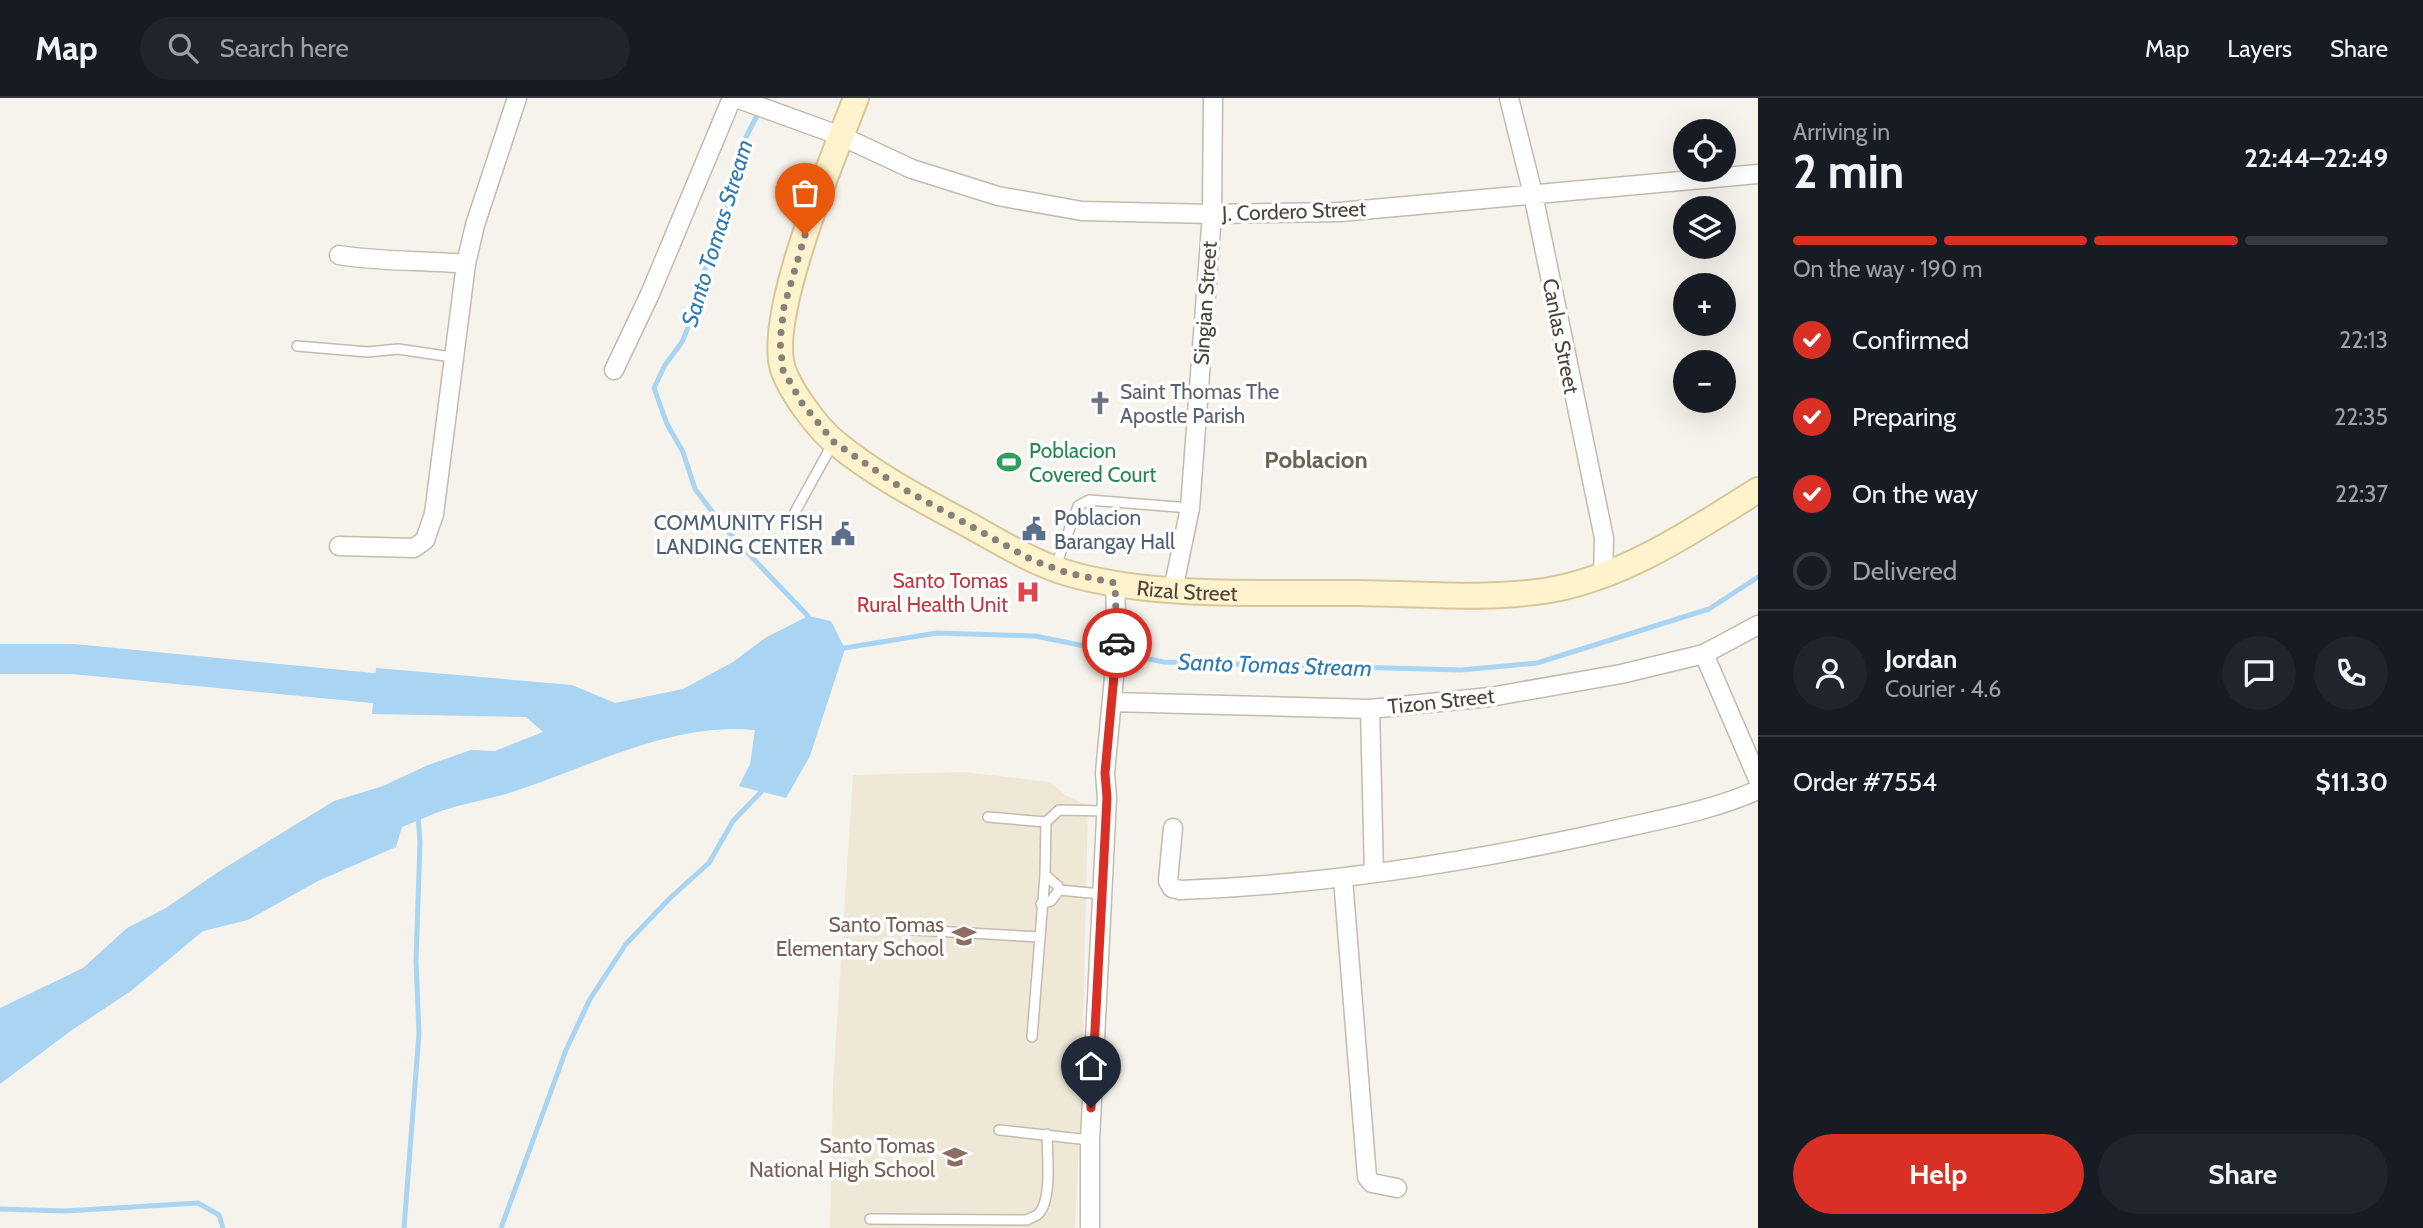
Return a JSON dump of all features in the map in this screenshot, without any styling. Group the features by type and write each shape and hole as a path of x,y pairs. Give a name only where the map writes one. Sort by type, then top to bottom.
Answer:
{"street":[{"path":"339,545 414,548 425,540 434,514 466,264 475,225 517,98"},
{"path":"614,370 650,294 734,98"},
{"name":"J. Cordero Street","path":"734,98 841,136 912,169 998,195 1082,211 1212,214 1340,212 1758,174"},
{"name":"Rizal Street","path":"856,98 805,235 784,307 780,341 783,370 802,403 834,442 900,487 1034,561 1115,583 1173,590 1502,594 1550,590 1603,575 1674,542 1758,490"},
{"name":"Singian Street","path":"1173,590 1190,508 1212,214 1213,98"},
{"name":"Canlas Street","path":"1509,98 1533,194 1604,538 1603,575"},
{"path":"339,256 466,264"},
{"path":"1090,1228 1090,1140 1107,811 1105,773 1117,646 1115,583"},
{"name":"Tizon Street","path":"1112,702 1370,709 1490,697 1621,674 1704,654 1758,625"},
{"path":"1704,654 1758,779"},
{"path":"1370,709 1374,873"},
{"path":"1173,828 1168,881 1172,888 1180,890 1343,879 1436,866 1702,810 1758,790"},
{"path":"1343,879 1367,1177 1372,1183 1397,1188"}],"lane":[{"path":"297,346 368,352 398,349 452,358"},
{"path":"790,521 834,442"},
{"path":"1055,568 1078,506 1089,500 1190,508"},
{"path":"1032,1037 1045,875 1046,822 1059,810 1107,811"},
{"path":"988,817 1046,822"},
{"path":"1045,875 1059,890"},
{"path":"1059,890 1101,894"},
{"path":"1041,904 1051,901 1059,890"},
{"path":"898,929 1039,937"},
{"path":"999,1130 1090,1140"},
{"path":"870,1220 1027,1220 1039,1214 1044,1204 1047,1190 1047,1134"}],"shaded area":[{"name":"Santo Tomas Elementary School","path":"963,772 1050,782 1065,795 1088,806 1082,1080 1075,1228 830,1228 833,1084 853,775"}],"water":[{"path":"808,616 831,621 845,649 810,756 786,798 739,786 750,764 755,730 725,729 666,738 514,791 441,811 402,827 396,847 318,881 248,920 203,931 131,991 72,1030 0,1084 0,1008 83,968 127,928 166,908 218,872 334,801 383,786 428,765 471,750 495,751 543,732 526,717 372,714 376,668 572,685 615,703 683,689 733,662 765,638"}],"waterway":[{"name":"Santo Tomas Stream","path":"766,98 745,139 730,198 708,256 696,308 682,342 665,365 654,388 667,424 683,452 695,489 726,530 808,616 810,622"},
{"name":"Santo Tomas Stream","path":"838,649 937,633 1035,636 1164,662 1461,670 1537,663 1709,609 1758,577"},
{"path":"0,659 73,659 414,692"},
{"path":"501,1228 566,1050 590,999 626,944 670,898 709,863 733,821 761,792 764,785"},
{"path":"404,1228 419,1033 416,961 420,842 418,815"},
{"path":"0,1209 65,1211 198,1203 219,1215 223,1228"}],"way so far":[{"path":"805,235 784,307 780,341 783,370 802,403 834,442 900,487 1034,561 1068,573 1115,583 1117,643"}],"place":[{"name":"Saint Thomas The Apostle Parish","path":"1100,403"},
{"name":"Poblacion Covered Court","path":"1009,462"},
{"name":"Poblacion Barangay Hall","path":"1034,529"},
{"name":"COMMUNITY FISH LANDING CENTER","path":"843,534"},
{"name":"Santo Tomas Rural Health Unit","path":"1028,592"},
{"name":"Santo Tomas Elementary School","path":"964,936"},
{"name":"Santo Tomas National High School","path":"955,1157"}],"district":[{"name":"Poblacion","path":"1316,459"}],"route":[{"path":"1091,1108 1107,798 1105,773 1117,643"}]}
